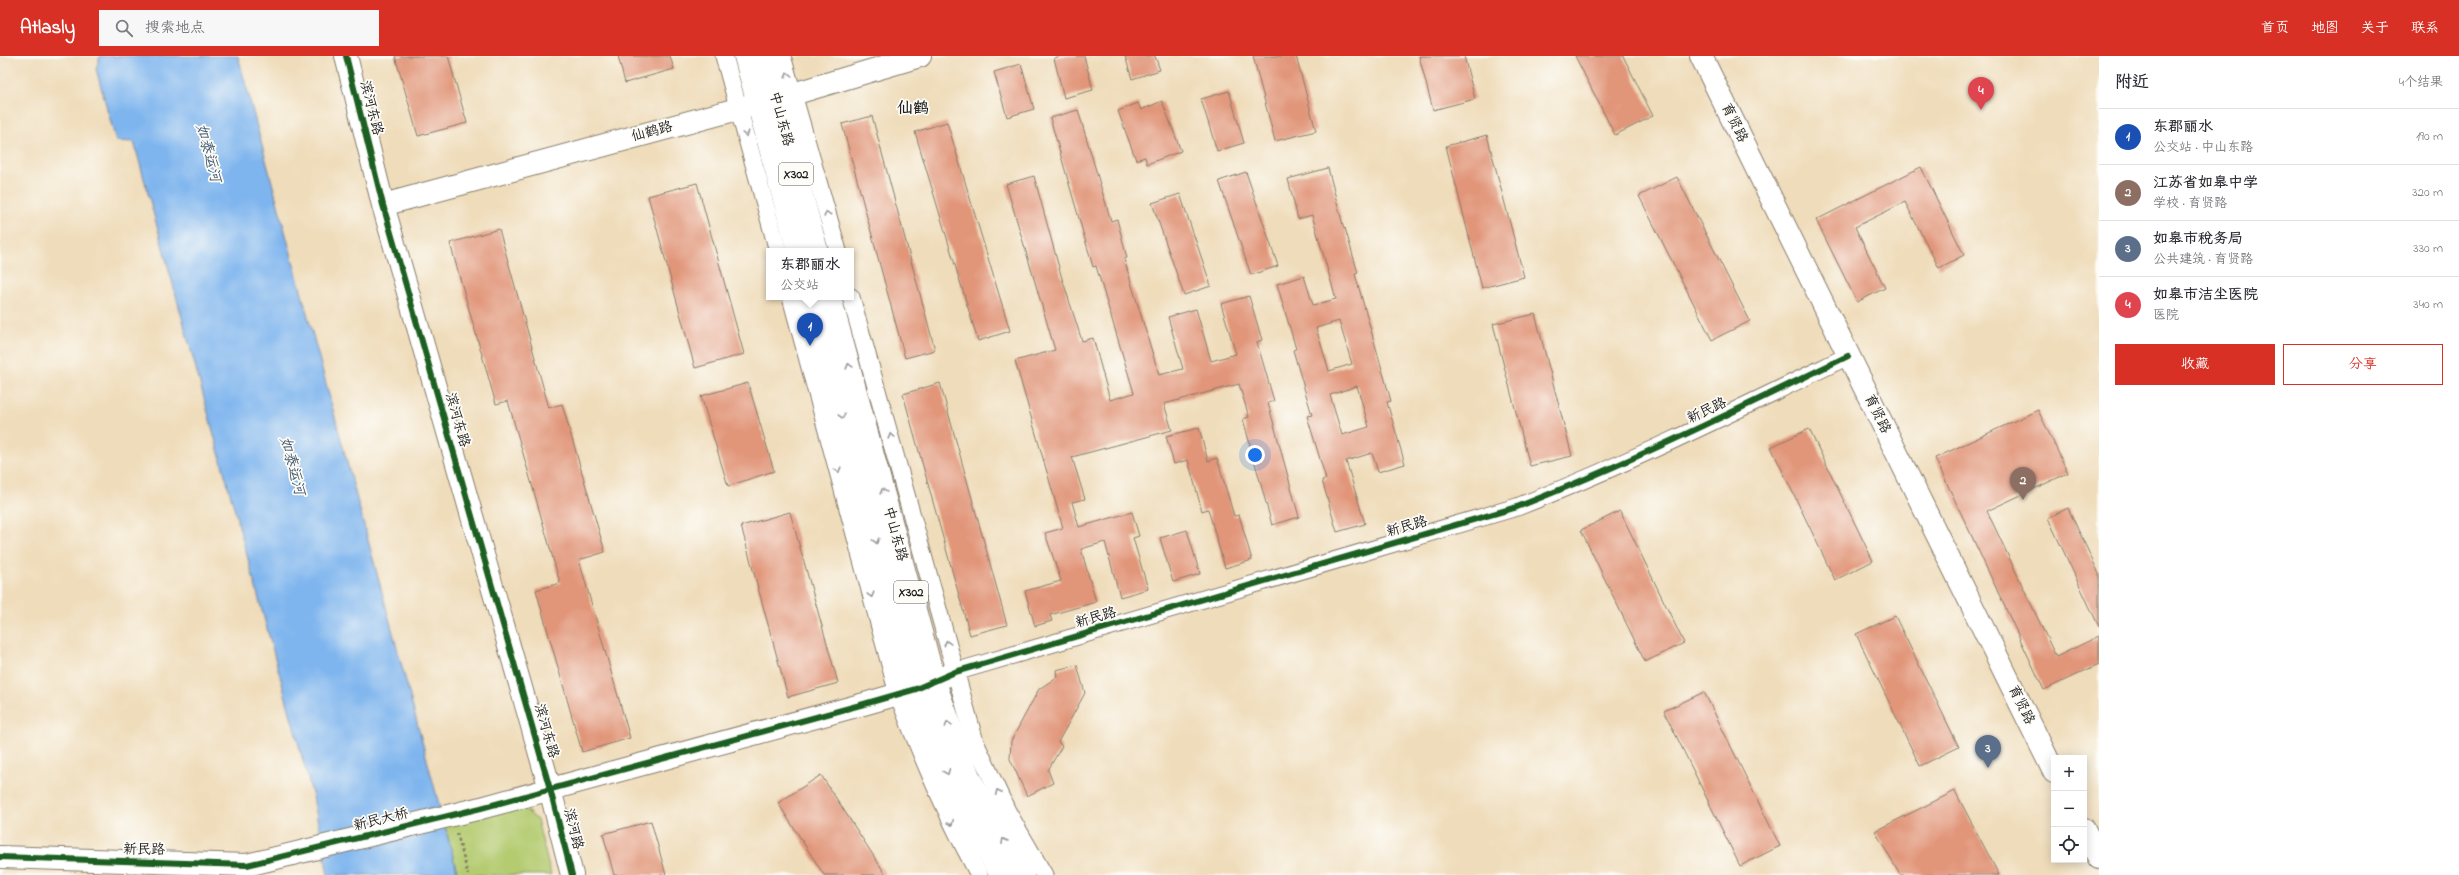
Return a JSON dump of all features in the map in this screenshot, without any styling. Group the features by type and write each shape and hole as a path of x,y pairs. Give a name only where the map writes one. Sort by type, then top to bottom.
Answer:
{"street":[{"name":"滨河东路","path":"346,56 383,205 550,789"},
{"path":"724,56 766,100 837,248"},
{"name":"中山东路","path":"745,56 766,100 816,248"},
{"name":"中山东路","path":"764,56 766,100 797,248"},
{"path":"778,248 766,100 782,56"},
{"name":"仙鹤路","path":"383,205 766,100 920,56"},
{"name":"育贤路","path":"1701,56 2051,766"},
{"path":"792,300 916,688 918,749 951,824 979,875"},
{"name":"中山东路","path":"811,300 916,688 954,789 1001,875"},
{"name":"中山东路","path":"831,300 916,688 969,777 1023,875"},
{"path":"852,300 975,742 1007,811 1044,875"},
{"name":"新民路","path":"955,672 1517,506 1572,485 1704,426 1848,356"},
{"name":"新民大桥","path":"287,856 481,808 550,789 916,688 955,672"},
{"name":"滨河路","path":"550,789 572,875"},
{"path":"2087,835 2099,858"},
{"name":"新民路","path":"0,857 247,865 287,856"}],"path":[{"path":"457,832 468,875"}],"green space":[{"path":"513,805 526,810 537,820 551,875 458,875 444,823"}],"water":[{"name":"如泰运河","path":"100,56 238,56 458,875 328,875 313,797 134,142 116,141 96,69"}],"building":[{"path":"395,56 448,56 467,123 418,136"},
{"path":"618,56 670,56 674,69 625,83"},
{"path":"1062,56 1084,56 1093,90 1064,98 1054,58"},
{"path":"1125,56 1155,56 1160,70 1132,79"},
{"path":"1253,56 1296,56 1316,131 1275,141"},
{"path":"1419,56 1464,56 1475,99 1433,110"},
{"path":"1575,56 1623,56 1653,116 1615,135"},
{"path":"1021,64 1034,109 1007,117 994,72"},
{"path":"1229,91 1244,143 1217,151 1201,99"},
{"path":"1162,101 1181,151 1147,164 1145,157 1136,160 1118,111 1138,103 1141,110"},
{"path":"1078,110 1111,221 1117,219 1127,258 1124,259 1159,375 1183,369 1168,317 1196,309 1211,361 1236,354 1221,304 1249,296 1262,340 1257,342 1274,401 1268,403 1299,517 1272,525 1243,419 1249,417 1239,384 1164,404 1172,430 1072,457 1085,499 1072,502 1079,527 1132,512 1139,536 1133,538 1148,589 1120,597 1105,542 1081,549 1096,602 1050,615 1052,621 1035,626 1025,591 1061,581 1045,533 1063,528 1015,361 1055,350 1006,184 1034,176 1061,275 1082,341 1093,338 1110,400 1134,393 1096,266 1093,267 1050,118"},
{"path":"872,116 935,350 905,358 842,124"},
{"path":"947,122 1010,331 978,341 915,132"},
{"path":"1487,135 1524,277 1482,288 1446,146"},
{"path":"1921,167 1964,255 1939,268 1905,202 1855,227 1885,288 1857,302 1816,220"},
{"path":"1328,168 1344,229 1345,228 1358,273 1355,274 1391,401 1387,402 1405,464 1378,472 1372,453 1346,461 1365,524 1337,532 1322,480 1326,479 1307,416 1312,415 1293,350 1296,349 1277,284 1304,276 1313,305 1336,299 1312,215 1298,219 1288,179","holes":["1339,321 1352,364 1329,371 1316,328","1357,386 1369,427 1342,435 1330,395"]},
{"path":"1246,172 1278,266 1251,275 1219,181"},
{"path":"1677,177 1750,321 1712,340 1639,196"},
{"path":"697,183 744,354 695,368 648,196"},
{"path":"1180,194 1211,286 1184,295 1152,203"},
{"path":"499,229 549,408 562,404 605,552 579,560 630,738 582,752 536,590 560,583 508,401 496,404 450,243"},
{"path":"1535,314 1572,456 1530,466 1493,324"},
{"path":"748,383 774,471 728,486 701,396"},
{"path":"940,383 1007,625 970,635 903,394"},
{"path":"2038,410 2068,473 1987,511 2056,657 2099,636 2099,664 2044,690 1935,458"},
{"path":"1199,428 1208,461 1217,458 1234,516 1239,515 1252,560 1225,568 1208,509 1202,511 1188,460 1174,464 1166,436"},
{"path":"1809,429 1873,561 1835,580 1771,447"},
{"path":"2068,508 2099,574 2099,627 2048,518"},
{"path":"1620,511 1684,643 1645,662 1581,530"},
{"path":"790,512 838,683 788,697 741,526"},
{"path":"1187,530 1200,574 1173,582 1160,538"},
{"path":"1895,616 1959,747 1920,766 1856,634"},
{"path":"1077,665 1085,693 1058,742 1062,746 1048,770 1053,783 1027,796 1010,759 1011,741 1039,689 1057,677 1056,670"},
{"path":"1704,692 1780,846 1740,866 1664,711"},
{"path":"821,775 886,875 824,875 778,803"},
{"path":"1955,791 1999,875 1900,875 1875,831"},
{"path":"651,821 666,875 614,875 603,834"}],"cycle path":[{"path":"346,56 383,205 550,789 572,875"},
{"path":"0,857 247,865 481,808 916,689 955,672 1517,507 1643,454 1848,356"}],"place":[{"name":"如皋市洁尘医院","path":"1981,110"},
{"name":"东郡丽水","path":"810,346"},
{"name":"江苏省如皋中学","path":"2023,500"},
{"name":"如皋市税务局","path":"1988,768"}],"district":[{"name":"仙鹤","path":"913,109"}]}
